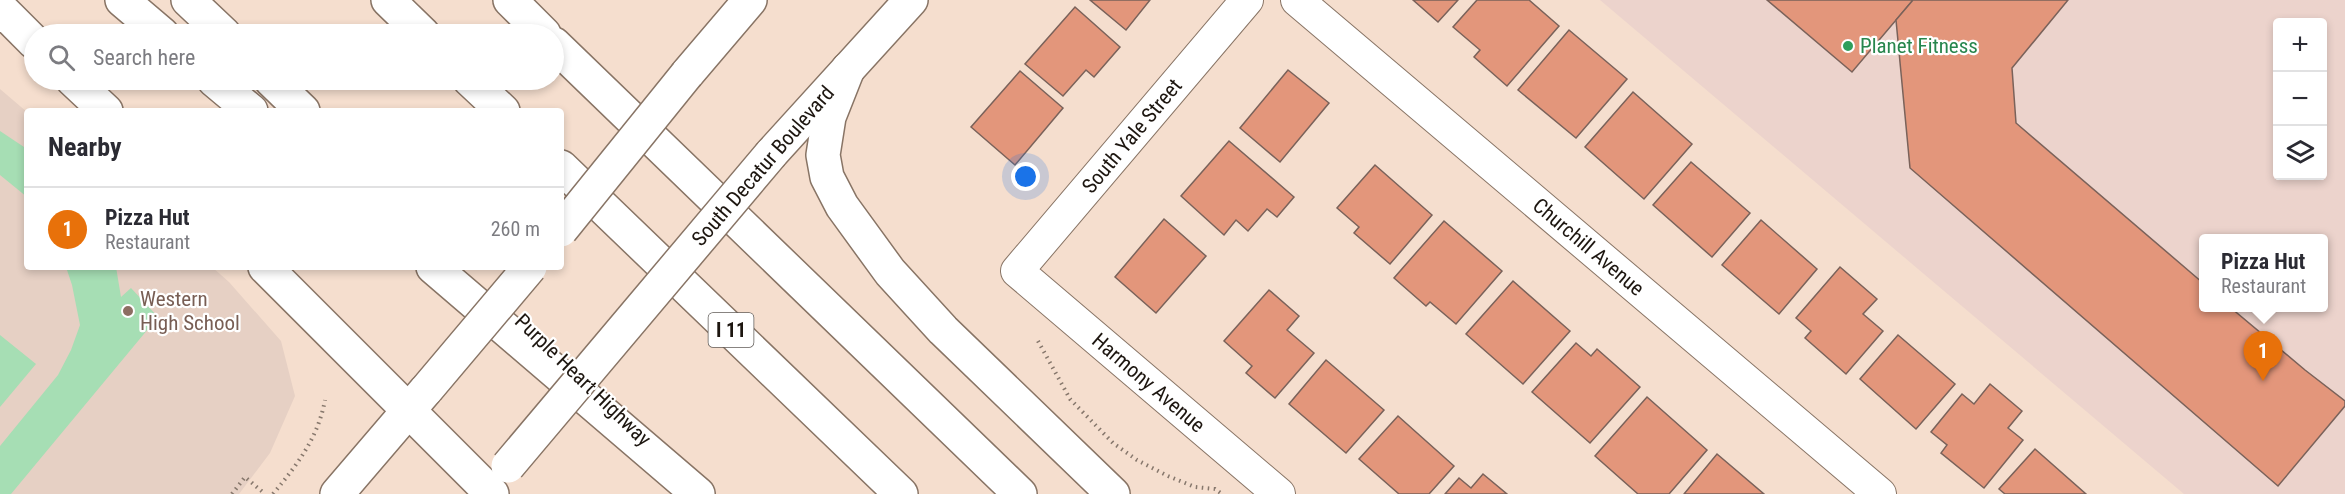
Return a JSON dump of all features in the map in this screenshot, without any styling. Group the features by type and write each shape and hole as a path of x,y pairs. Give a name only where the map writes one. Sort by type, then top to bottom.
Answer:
{"main road":[{"path":"122,0 150,24"},
{"path":"188,0 213,24"},
{"path":"388,0 413,24"},
{"path":"510,0 534,24"},
{"path":"564,226 750,0"},
{"name":"South Decatur Boulevard","path":"493,486 771,154 911,0"},
{"path":"0,8 24,32"},
{"path":"564,54 1020,494"},
{"path":"848,69 829,117 823,155 827,177 842,206 874,252 936,323 1113,494"},
{"path":"84,90 103,108"},
{"path":"226,90 247,108"},
{"path":"281,90 300,108"},
{"path":"481,90 500,108"},
{"name":"I 11","path":"564,170 901,494"},
{"path":"268,270 418,400 493,486"},
{"path":"437,270 699,494"},
{"name":"Purple Heart Highway","path":"468,270 699,494"},
{"path":"337,494 527,270"}],"street":[{"name":"South Yale Street","path":"1017,271 1247,0"},
{"name":"Churchill Avenue","path":"1297,0 1880,494"},
{"name":"Harmony Avenue","path":"1017,271 1279,494"}],"path":[{"path":"1038,341 1070,399 1113,442 1137,460 1168,476 1195,487 1215,489 1222,494"},
{"path":"273,494 312,441 321,421 325,400"},
{"path":"232,494 245,477 265,494"}],"shaded area":[{"path":"1600,0 2345,0 2345,494 2184,494"},
{"name":"Western High School","path":"0,89 24,109 24,270 215,270 229,282 281,341 295,396 270,453 239,494 0,494"}],"green space":[{"path":"0,131 24,147 24,195 0,175"},
{"path":"67,270 116,270 121,297 131,288 158,317 11,494 0,494 0,446 58,375 71,350 80,325"},
{"path":"0,335 36,364 0,407"}],"building":[{"path":"1090,0 1150,0 1126,30"},
{"path":"1413,0 1458,0 1438,22"},
{"path":"1477,0 1529,0 1559,26 1507,86 1474,57 1480,50 1453,27"},
{"name":"Planet Fitness","path":"1767,0 1913,0 1852,72"},
{"path":"1913,0 2068,0 2012,68 2016,123 2199,280 2199,312 2236,312 2345,401 2345,406 2278,486 1910,168 1896,20"},
{"path":"1075,7 1120,47 1094,77 1086,70 1063,96 1025,64"},
{"path":"1569,30 1627,79 1576,138 1518,90"},
{"path":"1288,70 1329,103 1280,162 1240,128"},
{"path":"1020,71 1063,108 1015,165 971,127"},
{"path":"1633,92 1692,144 1644,199 1585,147"},
{"path":"1229,141 1294,197 1277,217 1267,209 1248,231 1236,220 1224,235 1181,196"},
{"path":"1691,162 1750,213 1712,257 1653,205"},
{"path":"1375,165 1432,215 1390,264 1354,233 1359,227 1337,208"},
{"path":"1164,219 1206,256 1156,313 1115,277"},
{"path":"1761,220 1817,269 1779,314 1722,265"},
{"path":"1444,221 1502,271 1456,324 1430,302 1426,306 1394,278"},
{"path":"1840,267 1877,299 1863,314 1883,331 1846,374 1805,338 1811,331 1796,318"},
{"path":"1513,281 1570,331 1523,384 1466,334"},
{"path":"1269,290 1299,316 1287,330 1314,353 1275,398 1246,373 1252,366 1224,341"},
{"path":"1898,335 1955,384 1916,429 1860,379"},
{"path":"1576,343 1591,356 1597,349 1640,387 1590,443 1532,392"},
{"path":"1326,360 1384,410 1346,453 1289,404"},
{"path":"1990,384 2022,411 2008,428 2023,440 1984,488 1941,453 1947,445 1931,432 1962,394 1974,404"},
{"path":"1647,397 1707,450 1669,494 1638,494 1595,456"},
{"path":"1398,416 1454,466 1429,494 1399,494 1359,459"},
{"path":"2035,449 2086,494 2005,494 1999,489"},
{"path":"1717,454 1764,494 1684,494"},
{"path":"1483,474 1507,494 1445,494 1459,478 1471,488"}],"place":[{"name":"Planet Fitness","path":"1848,46"},
{"name":"Western High School","path":"128,311"},
{"name":"Pizza Hut","path":"2263,381"}]}
